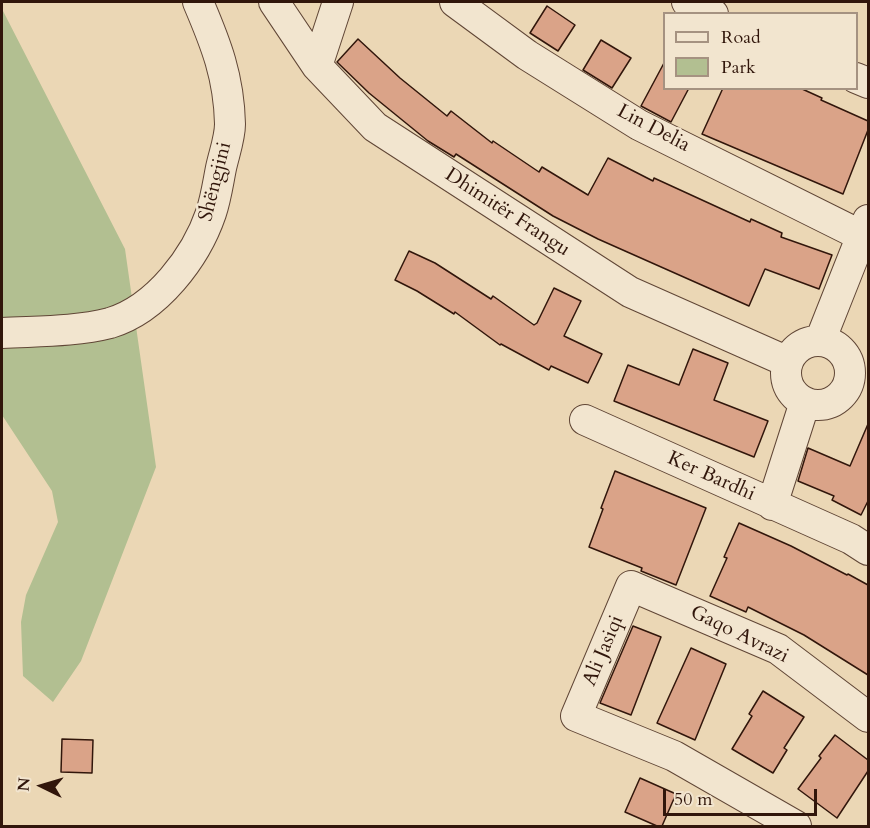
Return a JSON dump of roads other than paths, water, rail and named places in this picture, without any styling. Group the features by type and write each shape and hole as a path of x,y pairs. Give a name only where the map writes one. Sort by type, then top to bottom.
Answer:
{"street":[{"name":"Shëngjini","path":"2,333 81,328 111,322 130,314 146,305 160,293 190,256 202,237 211,212 230,126 225,76 220,55 198,2"},
{"name":"Dhimitër Frangu","path":"274,2 317,66 375,127 630,292 788,362"},
{"path":"317,66 338,2"},
{"name":"Lin Delia","path":"455,2 528,55 639,124 866,232"},
{"path":"687,2 709,12"},
{"path":"820,341 866,232"},
{"path":"820,341 839,348 846,356 850,376 858,390 842,394 825,404 815,404 806,402 791,390 787,381 788,362 801,346 820,341"},
{"name":"Ker Bardhi","path":"585,420 772,505 806,402"},
{"path":"772,505 851,539 868,550"},
{"name":"Ali Jasiqi","path":"632,586 576,716 674,756 796,826"},
{"name":"Gaqo Avrazi","path":"632,586 778,650 868,717"}]}
